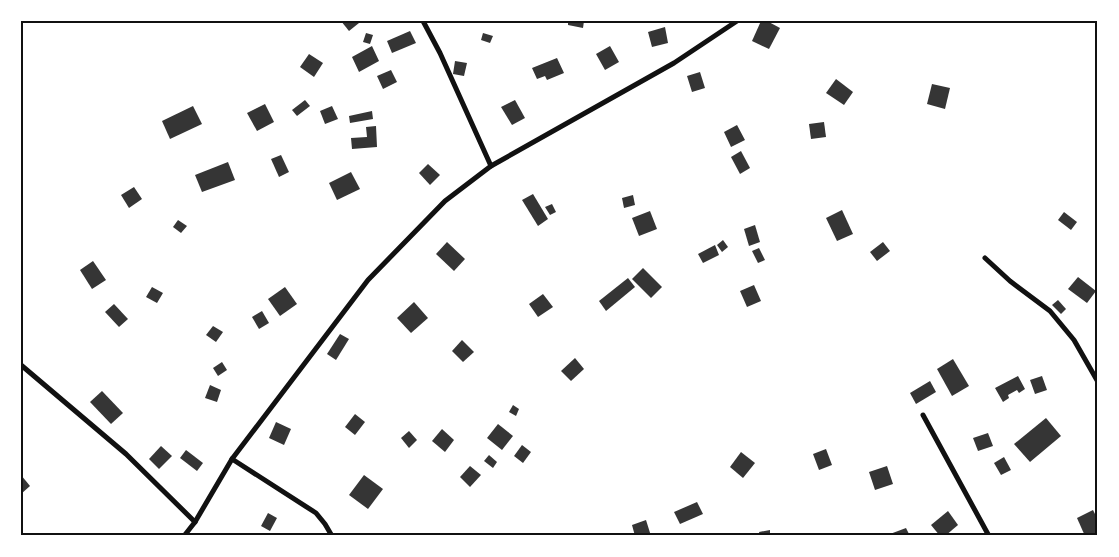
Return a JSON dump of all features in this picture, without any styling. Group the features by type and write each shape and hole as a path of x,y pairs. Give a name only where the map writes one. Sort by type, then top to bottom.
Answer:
{"street":[{"path":"423,21 440,53 491,166"},
{"path":"184,536 195,522 232,460 368,280 445,201 491,166 674,63 737,21"},
{"path":"986,258 1010,281 1050,311 1074,340 1098,382"},
{"path":"21,365 126,454 195,522"},
{"path":"923,414 989,536"},
{"path":"232,460 316,513 332,536"}],"building":[{"path":"341,21 357,21 359,23 349,31"},
{"path":"568,21 584,21 583,28 568,25"},
{"path":"761,21 767,21 780,28 769,49 752,41"},
{"path":"665,27 668,43 652,47 648,32"},
{"path":"410,31 416,43 392,53 387,41"},
{"path":"366,33 373,35 370,44 363,42"},
{"path":"483,33 493,36 490,43 481,40"},
{"path":"372,46 379,61 359,72 352,57"},
{"path":"610,46 619,62 605,70 596,54"},
{"path":"309,54 323,63 314,77 300,67"},
{"path":"557,58 564,73 547,80 545,76 537,79 532,68"},
{"path":"455,61 467,63 464,76 453,74"},
{"path":"391,70 397,82 383,89 377,76"},
{"path":"700,72 705,88 692,92 687,76"},
{"path":"836,79 853,92 844,105 826,93"},
{"path":"932,84 950,88 945,109 927,104"},
{"path":"305,100 310,106 297,116 292,110"},
{"path":"515,100 525,118 512,125 501,107"},
{"path":"265,104 274,122 257,131 247,113"},
{"path":"193,106 202,124 170,139 162,121"},
{"path":"332,106 338,119 325,124 320,111"},
{"path":"372,111 373,119 350,123 349,116"},
{"path":"824,122 826,137 811,139 809,124"},
{"path":"737,125 745,140 731,147 724,132"},
{"path":"376,126 377,147 352,149 351,138 367,137 366,127"},
{"path":"741,151 750,168 740,174 731,157"},
{"path":"281,155 289,172 279,177 271,159"},
{"path":"228,162 235,180 202,192 195,175"},
{"path":"428,164 440,175 430,185 419,173"},
{"path":"351,172 360,189 337,200 329,183"},
{"path":"134,187 142,199 129,208 121,195"},
{"path":"533,194 548,219 538,226 522,200"},
{"path":"633,195 635,205 624,208 622,198"},
{"path":"552,204 556,212 550,215 545,207"},
{"path":"842,210 853,234 837,241 826,218"},
{"path":"650,211 657,229 639,236 632,218"},
{"path":"1064,212 1077,222 1071,230 1058,220"},
{"path":"178,220 187,226 181,233 173,227"},
{"path":"755,225 760,242 749,246 744,229"},
{"path":"723,240 728,247 722,252 717,245"},
{"path":"447,242 465,259 454,271 436,254"},
{"path":"883,242 890,251 877,261 870,252"},
{"path":"715,245 719,255 703,263 698,254"},
{"path":"759,248 765,260 758,263 752,251"},
{"path":"93,261 106,280 92,289 80,270"},
{"path":"643,268 662,287 651,298 632,279"},
{"path":"1078,277 1096,291 1087,303 1068,289"},
{"path":"628,278 635,287 606,311 599,301"},
{"path":"754,285 761,301 747,307 740,291"},
{"path":"152,287 163,293 157,303 146,297"},
{"path":"285,287 297,304 280,316 268,299"},
{"path":"543,294 553,307 538,317 529,304"},
{"path":"1058,300 1066,309 1061,314 1052,305"},
{"path":"414,302 428,318 411,333 397,318"},
{"path":"114,304 128,319 119,327 105,312"},
{"path":"262,311 269,323 259,329 252,317"},
{"path":"213,326 223,332 216,342 206,335"},
{"path":"340,334 349,339 336,360 327,354"},
{"path":"462,340 474,352 463,362 452,351"},
{"path":"575,358 584,369 571,381 561,371"},
{"path":"953,359 969,386 952,396 937,369"},
{"path":"222,362 227,370 218,376 213,368"},
{"path":"1018,376 1025,389 1019,393 1017,390 1008,395 1009,398 1003,402 995,388"},
{"path":"1042,376 1047,390 1035,394 1030,380"},
{"path":"930,381 936,392 916,404 910,393"},
{"path":"210,385 221,390 217,402 205,398"},
{"path":"102,391 123,413 111,424 90,402"},
{"path":"513,405 519,409 516,416 509,412"},
{"path":"355,414 365,422 355,435 345,427"},
{"path":"1046,418 1061,436 1030,462 1014,444"},
{"path":"276,422 291,429 284,445 269,438"},
{"path":"498,424 513,436 502,450 487,438"},
{"path":"442,429 454,440 445,452 432,441"},
{"path":"409,431 417,440 409,448 401,438"},
{"path":"988,433 993,446 978,451 973,438"},
{"path":"522,445 531,452 523,463 514,456"},
{"path":"161,446 172,456 159,469 149,459"},
{"path":"826,449 832,465 819,470 813,454"},
{"path":"186,450 203,463 197,471 180,458"},
{"path":"741,452 755,463 743,478 730,467"},
{"path":"489,455 497,462 493,468 484,461"},
{"path":"1004,457 1011,470 1001,475 994,463"},
{"path":"470,466 481,475 470,487 460,477"},
{"path":"887,466 893,484 875,490 869,472"},
{"path":"21,475 30,486 21,494"},
{"path":"364,475 383,489 368,509 349,495"},
{"path":"697,502 703,514 680,524 674,512"},
{"path":"1093,510 1098,520 1098,536 1085,536 1077,518"},
{"path":"948,511 958,525 945,536 940,536 931,525"},
{"path":"268,513 277,518 270,531 261,526"},
{"path":"646,520 651,536 635,536 632,525"},
{"path":"906,528 910,536 891,536 890,534"},
{"path":"770,530 770,536 760,536 759,532"}]}
